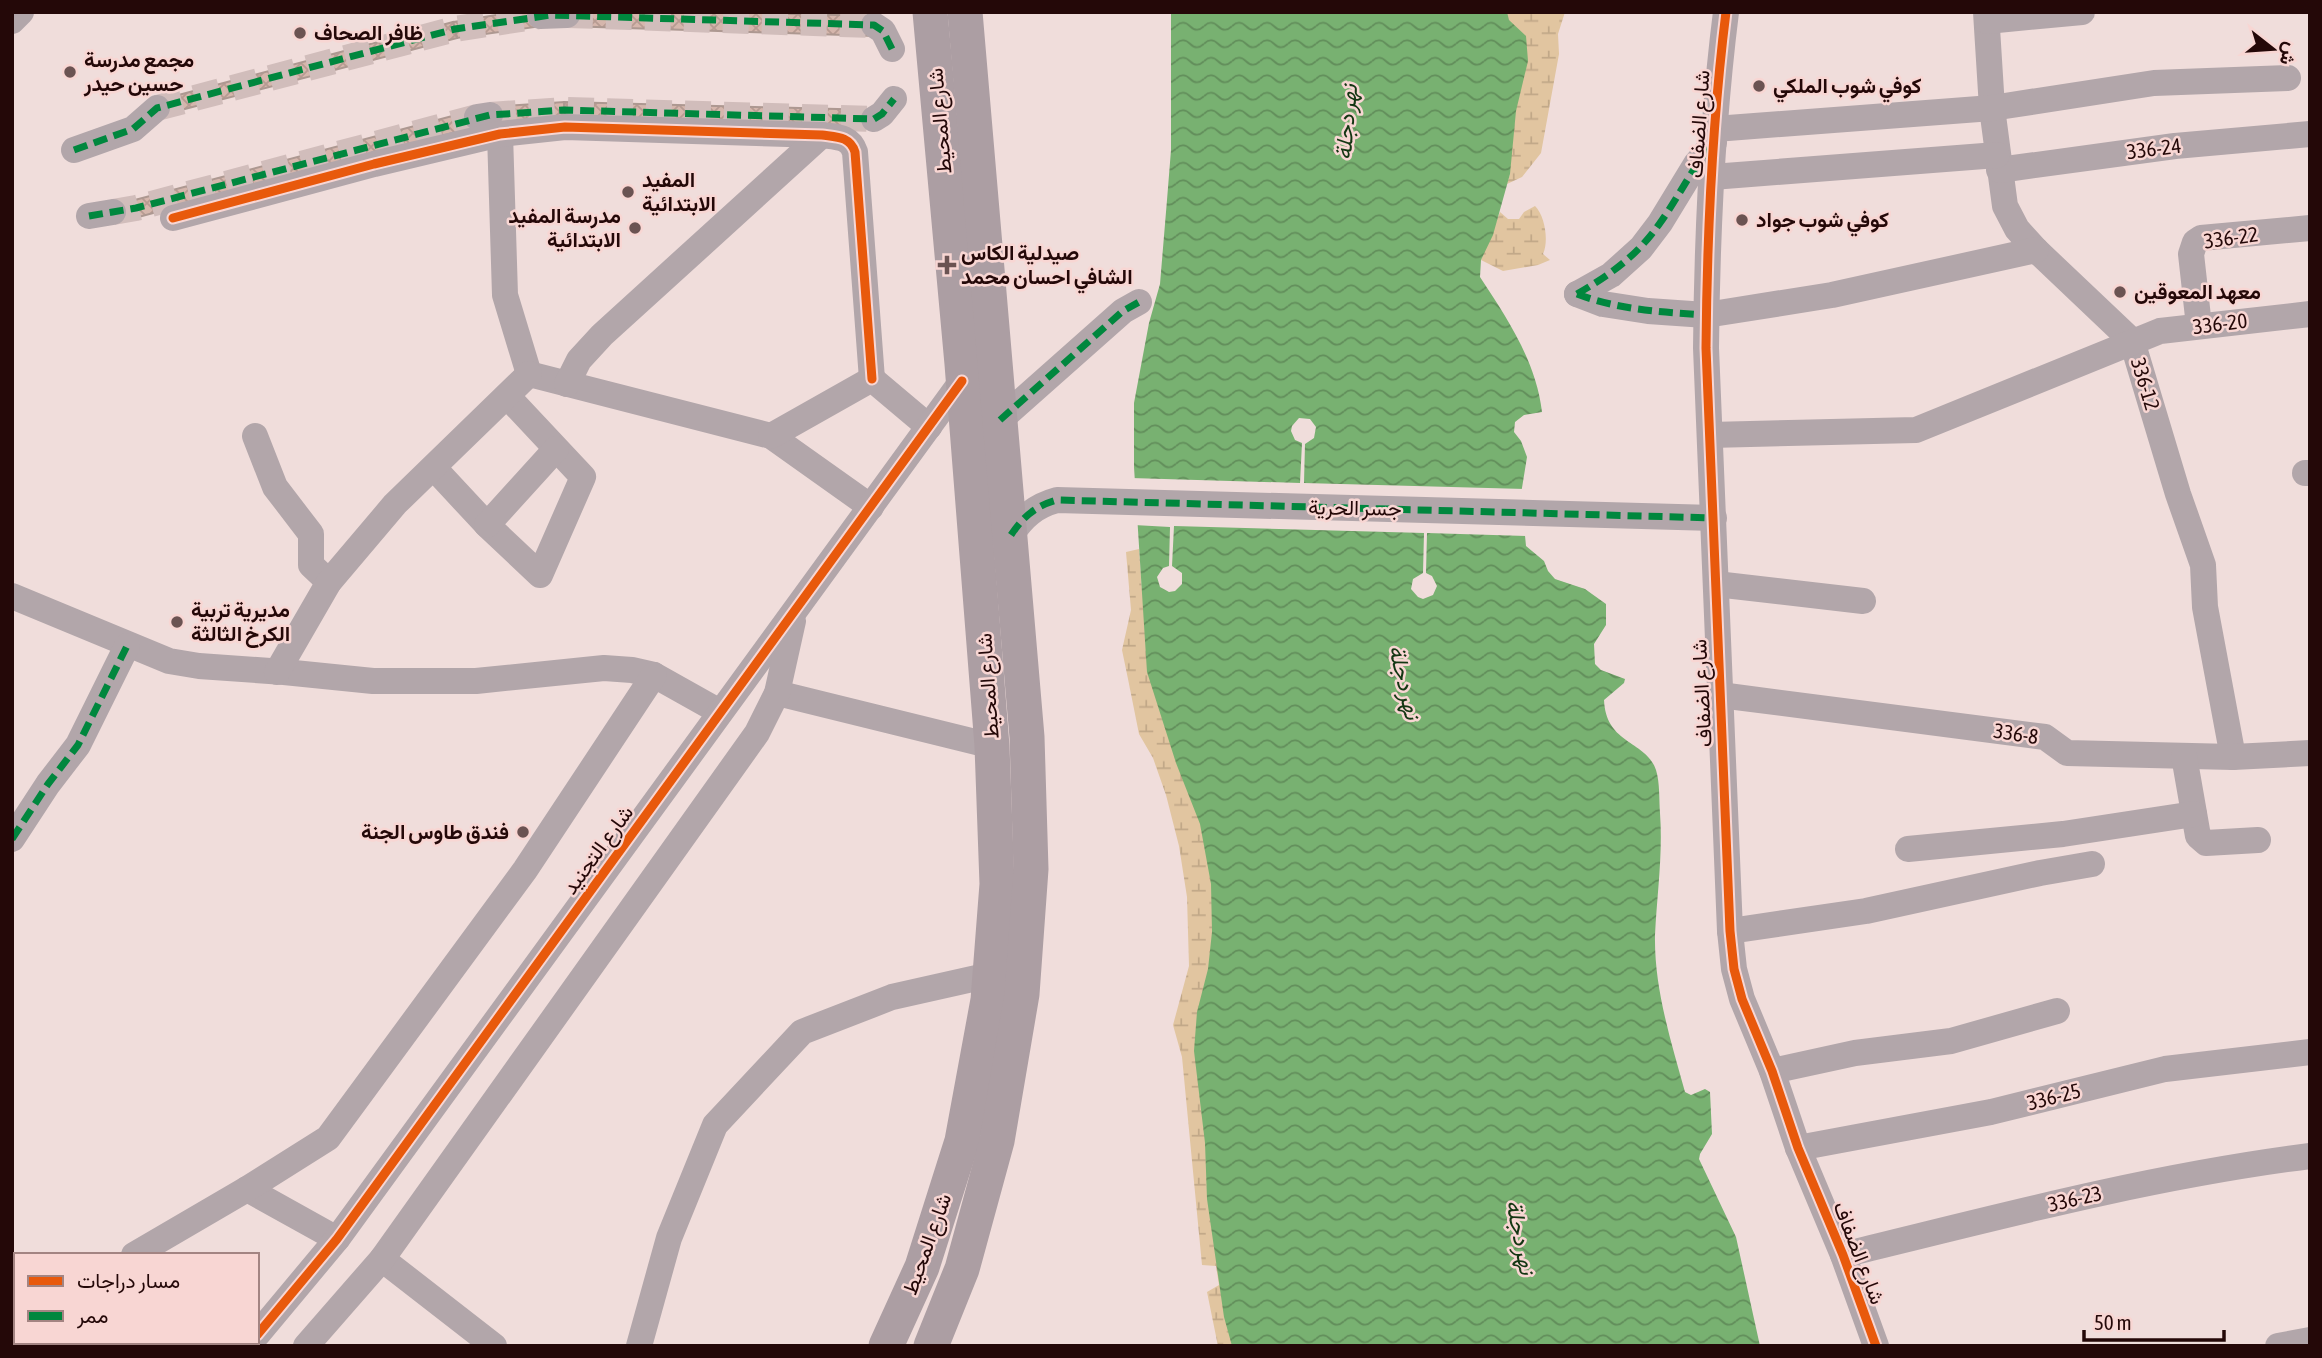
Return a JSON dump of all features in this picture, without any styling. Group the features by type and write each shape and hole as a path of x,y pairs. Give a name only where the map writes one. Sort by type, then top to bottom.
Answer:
{"main road":[{"name":"شارع المحيط","path":"930,12 992,746 997,884 988,1000 985,1113"},
{"name":"شارع المحيط","path":"931,1346 962,1269 977,1149 985,1113 1022,994 1031,869 1027,737 965,12"},
{"path":"975,535 991,541 1010,533"},
{"path":"979,580 987,573 997,570 1005,570 1014,575"},
{"name":"شارع المحيط","path":"886,1346 977,1149"}],"street":[{"path":"12,21 21,12"},
{"name":"شارع الضفاف","path":"1726,12 1714,136 1706,315 1730,930 1734,969 1742,999 1772,1071 1798,1148 1843,1255 1876,1346"},
{"path":"1987,17 2082,12"},
{"path":"540,16 567,15"},
{"name":"336-12","path":"1987,17 1992,108 2004,206 2009,218 2036,250 2132,341 2178,494 2203,565 2205,607 2232,757"},
{"path":"874,25 883,31 892,49"},
{"path":"2036,250 1832,295 1706,315 1648,312 1604,304 1577,294 1611,275 1641,248 1660,223 1714,136 1992,108 2154,83 2288,78"},
{"path":"874,119 882,114 894,99"},
{"path":"74,150 133,129 157,108"},
{"path":"487,126 505,295 529,374"},
{"path":"173,218 374,164 487,126 821,135 845,139 855,152 872,379 929,427"},
{"name":"336-24","path":"1712,177 1998,163 2310,134"},
{"path":"568,384 579,360 602,335 821,135"},
{"name":"336-22","path":"2199,326 2191,254 2195,242 2201,239 2310,228"},
{"path":"1000,420 1123,311 1139,302"},
{"name":"336-20","path":"1710,435 1916,430 2160,331 2310,314"},
{"path":"529,374 771,436 871,507"},
{"path":"277,672 329,582 396,504 529,374"},
{"path":"771,436 872,379"},
{"name":"شارع التجنيد","path":"259,1333 337,1239 962,381"},
{"path":"434,468 487,525 540,576 583,477 507,396"},
{"path":"255,436 275,487 311,534 311,565 329,582"},
{"path":"487,525 556,449"},
{"name":"جسر الحرية","path":"1010,533 1028,514 1057,500 1714,517"},
{"path":"1716,584 1863,601"},
{"path":"12,596 169,662 373,681 476,681 604,668 632,670 654,675 720,712"},
{"name":"شارع التجنيد","path":"306,1346 382,1259 757,733 777,693 795,610"},
{"path":"12,839 48,784 78,745 127,646"},
{"path":"137,1253 328,1138 532,861 654,675"},
{"path":"777,693 992,746"},
{"name":"336-8","path":"1720,695 2045,737 2067,753 2232,757 2310,753"},
{"path":"2184,756 2198,836 2206,843 2258,840"},
{"path":"1908,849 2063,834 2194,814"},
{"path":"1730,930 1866,911 2092,864"},
{"path":"639,1346 669,1238 715,1125 802,1032 892,997 990,975"},
{"path":"1772,1071 1855,1053 1951,1041 2057,1011"},
{"name":"336-25","path":"1798,1148 1991,1112 2165,1069 2310,1052"},
{"name":"336-23","path":"1843,1255 2082,1196 2255,1163 2310,1156"},
{"path":"247,1189 337,1239"},
{"path":"382,1259 494,1346"},
{"path":"2278,1346 2310,1340"}],"green space":[{"path":"1481,12 1565,12 1558,34 1559,54 1541,153 1522,177 1507,184 1510,174"},
{"path":"1535,206 1545,229 1543,254 1550,260 1538,265 1503,271 1481,260 1500,212 1508,219 1519,219 1524,212"},
{"path":"1139,549 1142,591 1206,804 1268,1346 1218,1346 1207,1292 1219,1285 1216,1266 1202,1265 1182,1057 1173,1025 1189,966 1187,897 1179,846 1166,795 1153,758 1139,734 1122,650 1131,610 1126,552"}],"water":[{"name":"نهر دجلة","path":"1171,12 1507,12 1509,20 1526,36 1528,61 1516,111 1510,174 1493,235 1481,260 1480,277 1519,341 1539,393 1542,412 1524,415 1515,422 1514,432 1527,457 1521,494 1526,546 1544,561 1555,579 1585,589 1606,604 1606,625 1594,644 1595,664 1601,670 1625,679 1624,683 1604,700 1606,715 1619,734 1644,753 1656,770 1661,844 1655,955 1660,995 1685,1092 1691,1095 1705,1089 1710,1092 1712,1134 1699,1159 1736,1237 1760,1346 1232,1346 1224,1317 1207,1199 1205,1143 1194,1051 1197,1012 1208,969 1212,932 1211,884 1200,824 1176,763 1147,672 1134,467 1134,403 1149,323 1160,284 1167,200 1171,150"}],"pier":[{"path":"1299,418 1310,419 1316,427 1314,438 1305,444 1304,483 1525,489 1529,509 1527,536 1427,533 1426,573 1432,576 1437,586 1433,595 1423,599 1411,589 1413,579 1423,573 1424,533 1174,526 1172,566 1182,573 1182,584 1175,591 1169,592 1160,587 1157,577 1163,568 1169,566 1170,527 1134,525 1131,478 1300,483 1302,443 1295,440 1291,431"}],"building":[{"path":"514,12 540,12 542,26 457,38 453,22"},
{"path":"567,12 874,16 874,36 566,26"},
{"path":"453,22 457,38 158,116 156,101"},
{"path":"564,102 565,118 491,124 488,107"},
{"path":"564,102 874,110 874,128 565,118"},
{"path":"475,110 479,126 116,223 112,206"}],"tunnel":[{"path":"567,15 874,25"},
{"path":"157,108 455,29 540,16"},
{"path":"490,115 564,110 874,119"},
{"path":"113,212 477,117"}],"marked path":[{"path":"74,150 133,129 157,108 455,29 551,15 874,25 883,31 892,49"},
{"path":"89,216 136,208 490,115 564,110 874,119 882,114 894,99"},
{"path":"1577,294 1633,255 1660,223 1711,146"},
{"path":"1577,294 1625,307 1706,315"},
{"path":"1000,420 1123,311 1139,302"},
{"path":"1011,535 1030,513 1057,500 1714,518"},
{"path":"12,839 48,784 78,745 127,646"}],"cycle path":[{"path":"1726,12 1711,180 1706,348 1730,931 1734,969 1742,999 1772,1071 1798,1148 1843,1255 1876,1346"},
{"path":"173,218 374,164 500,134 565,127 837,137 850,143 855,152 872,379"},
{"path":"259,1333 337,1239 962,381"}],"place":[{"name":"ظافر الصحاف","path":"300,33"},
{"name":"مجمع مدرسة حسين حيدر","path":"70,72"},
{"name":"كوفي شوب الملكي","path":"1759,86"},
{"name":"المفيد الابتدائية","path":"628,192"},
{"name":"كوفي شوب جواد","path":"1742,220"},
{"name":"مدرسة المفيد الابتدائية","path":"635,228"},
{"name":"صيدلية الكاس الشافي احسان محمد","path":"947,265"},
{"name":"معهد المعوقين","path":"2120,292"},
{"name":"مديرية تربية الكرخ الثالثة","path":"177,622"},
{"name":"فندق طاوس الجنة","path":"523,832"}]}
